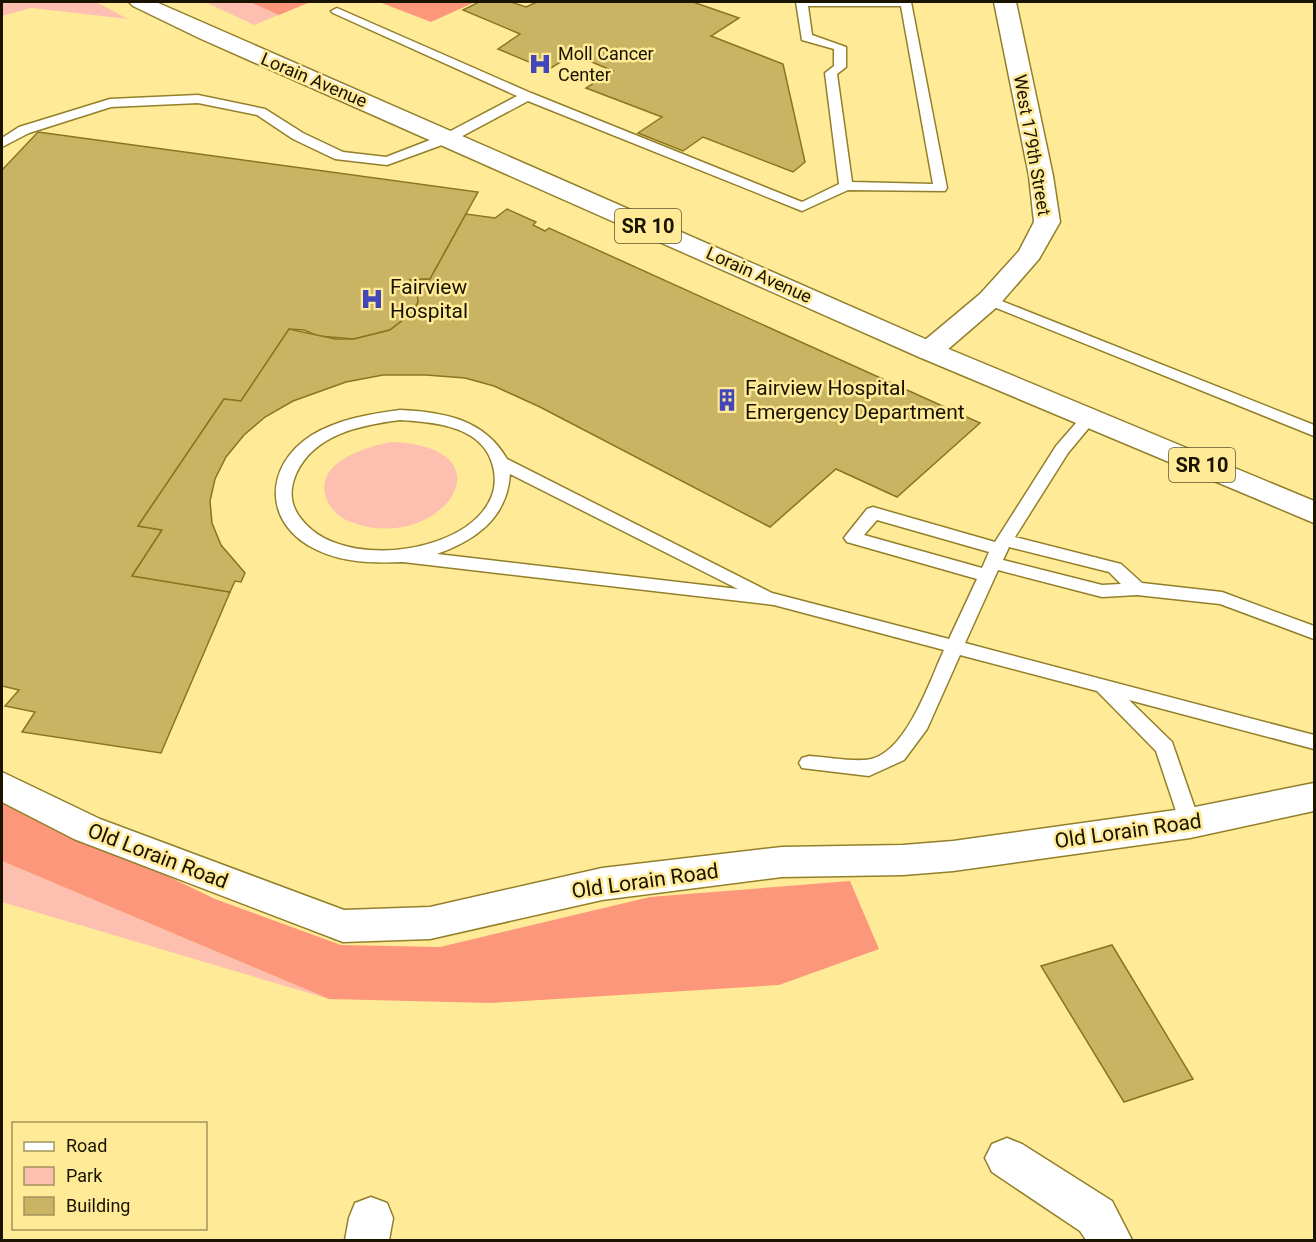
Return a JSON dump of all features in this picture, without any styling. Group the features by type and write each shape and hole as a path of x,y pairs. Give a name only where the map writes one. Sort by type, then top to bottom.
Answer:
{"street":[{"name":"Lorain Avenue","path":"140,2 929,351 1314,513"},
{"name":"West 179th Street","path":"929,351 989,300 1030,254 1047,222 1041,176 1005,2"},
{"name":"Old Lorain Road","path":"2,786 87,830 343,926 430,923 602,884 782,862 903,860 954,856 1190,823 1314,797"},
{"path":"1007,1158 1096,1216 1110,1240"}],"lane":[{"path":"337,11 527,96 802,207 846,186 940,188 906,3 801,2 807,37 840,47 840,67 831,73 846,186"},
{"path":"2,143 24,130 110,103 198,99 261,112 298,136 340,156 387,161 448,138 527,96"},
{"path":"989,300 1314,430"},
{"path":"404,556 441,547 472,531 493,509 503,486 501,463 488,442 464,427 434,417 412,416 366,419 333,430 307,447 289,468 282,492 287,515 304,535 332,550 366,557 404,556 774,599 1314,742"},
{"path":"809,764 869,768 897,755 916,729 957,646 996,557 1062,450 1089,418"},
{"path":"501,463 774,599"},
{"path":"1137,589 1115,568 996,557 853,538 873,513 996,557 1102,591 1137,589 1221,598 1314,633"},
{"path":"1103,686 1165,747 1190,823"}],"green space":[{"path":"2,2 96,2 128,19 31,8 2,16"},
{"path":"205,2 310,2 254,25"},
{"path":"392,442 430,448 451,462 457,479 451,498 434,514 409,525 379,528 342,518 331,507 326,497 324,485 328,474 335,465 357,452"},
{"path":"2,861 329,999 2,902"}],"shaded area":[{"path":"250,2 310,2 279,15"},
{"path":"379,2 475,2 431,22"},
{"path":"2,796 215,899 341,945 440,947 650,897 850,881 879,949 779,985 491,1003 329,999 2,861"}],"building":[{"path":"479,2 511,2 526,7 537,2 693,2 739,18 711,36 783,64 805,162 793,172 703,137 683,151 638,133 662,117 586,88 613,71 573,54 548,70 498,49 520,34 463,10"},
{"path":"38,132 478,192 430,279 410,280 417,290 418,302 413,312 390,330 354,339 318,336 304,330 289,329 241,401 224,399 138,526 162,530 132,576 230,592 161,753 22,732 35,712 5,706 19,690 2,686 2,170"},
{"name":"Fairview Hospital Emergency Department","path":"507,209 536,222 533,225 545,231 549,228 980,423 897,497 836,469 770,527 540,407 494,386 465,378 383,375 346,382 293,401 265,417 244,435 226,457 215,479 210,501 212,523 221,545 245,573 241,582 235,581 230,592 132,576 162,530 138,526 224,399 241,401 289,329 335,339 354,339 390,330 413,312 418,302 417,290 410,280 430,279 466,214 495,218"},
{"path":"1112,945 1193,1079 1124,1102 1041,966"}],"place":[{"name":"Moll Cancer Center","path":"540,64"},
{"name":"Fairview Hospital","path":"372,299"},
{"name":"Fairview Hospital Emergency Department","path":"727,400"}]}
